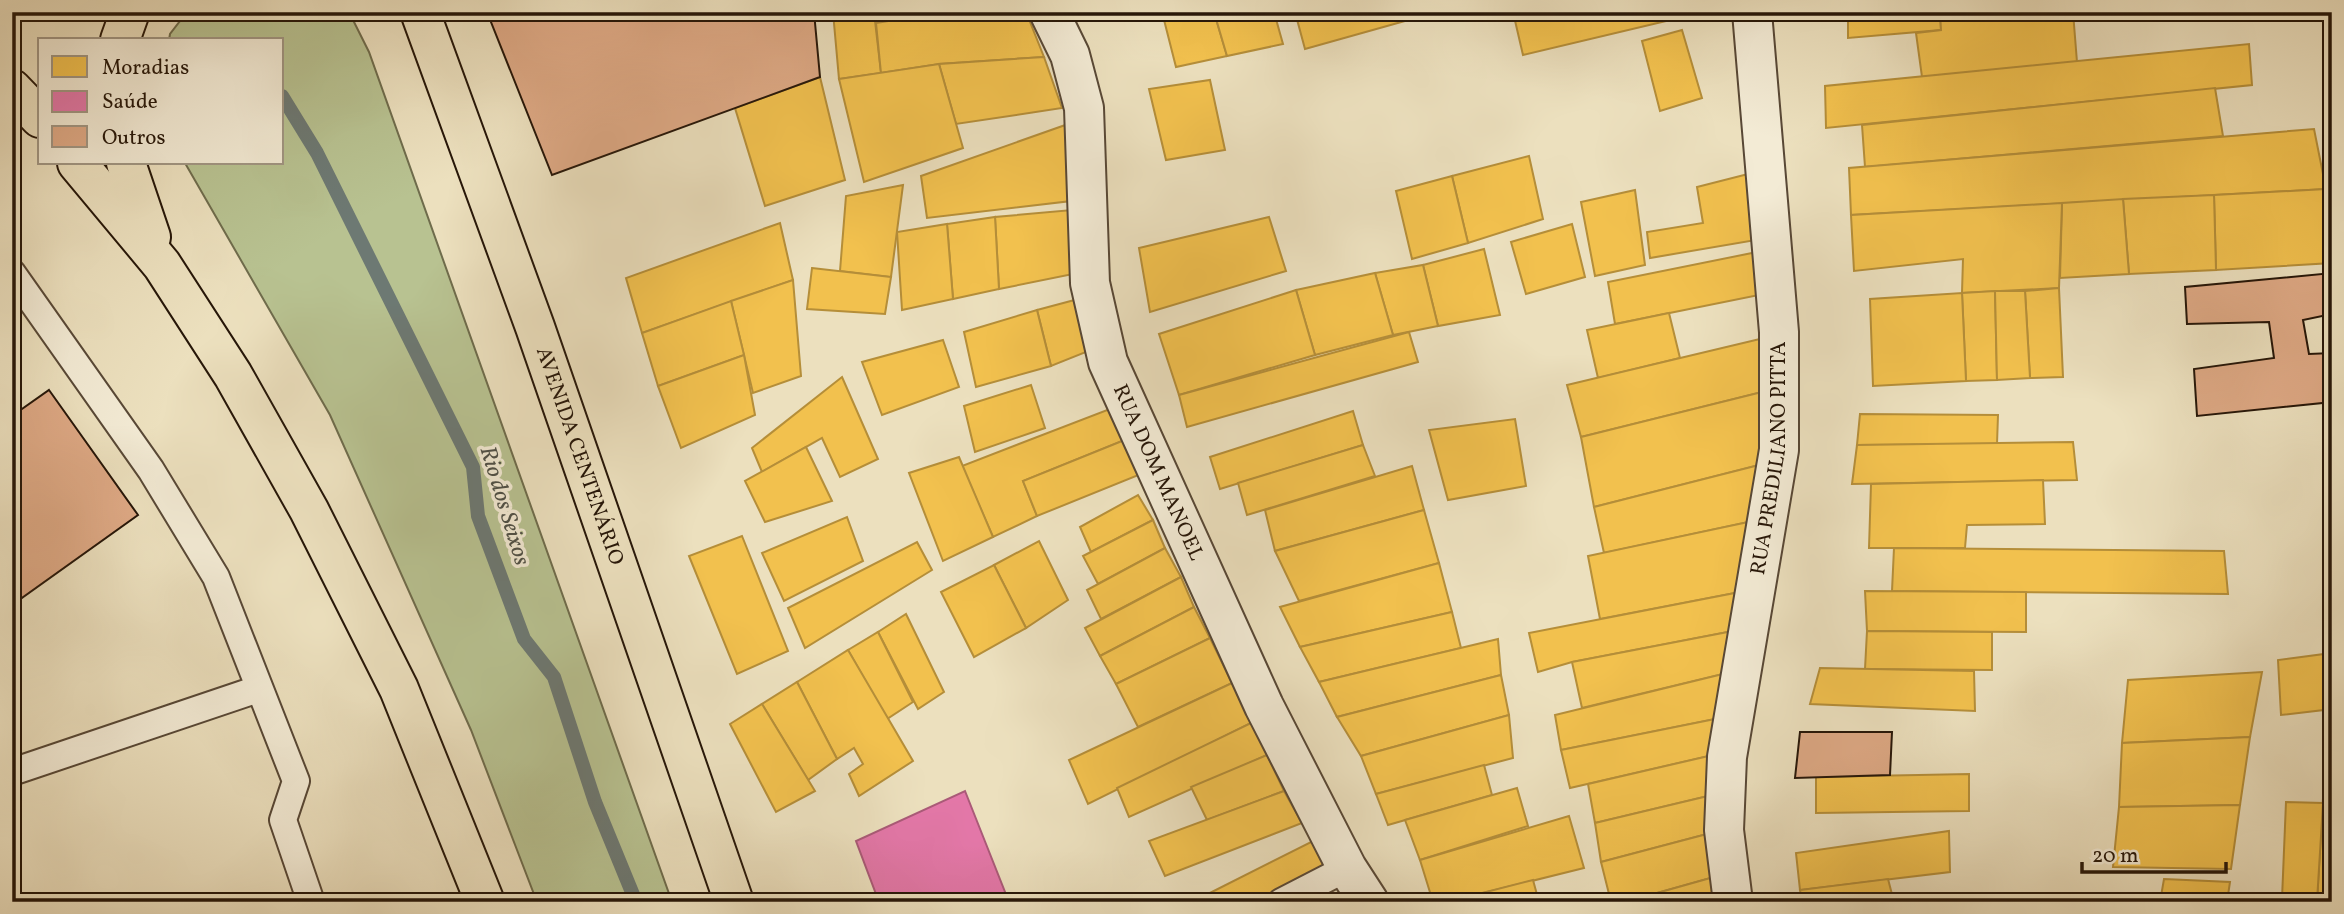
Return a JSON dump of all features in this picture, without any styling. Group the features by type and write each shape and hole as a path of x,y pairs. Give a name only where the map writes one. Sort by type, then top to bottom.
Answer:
{"main road":[{"path":"121,38 130,12"},
{"name":"AVENIDA CENTENÁRIO","path":"420,12 535,327 734,902"},
{"path":"12,89 38,116"},
{"path":"78,164 162,265 233,375 315,522 399,689 485,902"},
{"path":"126,164 162,265"}],"street":[{"name":"RUA DOM MANOEL","path":"1049,12 1070,55 1084,108 1090,283 1108,362 1264,706 1347,868 1369,902"},
{"name":"RUA PREDILIANO PITTA","path":"1733,902 1724,830 1727,757 1779,450 1779,332 1752,12"}],"lane":[{"path":"12,273 151,470 216,577 296,781 283,820 311,902"},
{"path":"12,772 258,689"},
{"path":"1281,902 1347,868"}],"green space":[{"path":"187,12 349,12 369,52 672,902 537,902 471,730 330,415 186,164 284,164 284,38 169,38"}],"building: Moradias":[{"path":"833,12 874,12 881,73 839,79"},
{"path":"874,12 944,12 876,23"},
{"path":"944,12 1026,12 1044,57 939,64 881,73 876,23"},
{"path":"1162,12 1214,12 1227,56 1176,67"},
{"path":"1214,12 1274,12 1283,44 1227,56"},
{"path":"1295,12 1437,12 1305,49"},
{"path":"1513,12 1704,12 1523,55"},
{"path":"1848,12 1940,12 1941,30 1848,38"},
{"path":"1940,12 2073,12 2077,62 1922,77 1916,33 1941,30"},
{"path":"1682,30 1702,98 1660,111 1642,41"},
{"path":"2249,44 2252,85 1826,128 1825,86"},
{"path":"1044,57 1062,108 956,124 939,64"},
{"path":"939,64 963,148 864,182 839,79"},
{"path":"820,77 845,180 765,206 735,108"},
{"path":"1210,80 1225,150 1166,160 1149,89"},
{"path":"2215,88 2223,136 1865,167 1862,125"},
{"path":"1071,123 1071,201 927,218 921,176"},
{"path":"2314,129 2326,189 1851,215 1849,168"},
{"path":"2332,138 2332,160 2326,140"},
{"path":"1529,156 1543,219 1468,243 1452,176"},
{"path":"1748,174 1756,240 1650,258 1647,232 1703,223 1697,187"},
{"path":"1452,176 1468,243 1412,259 1396,191"},
{"path":"903,185 891,277 840,271 846,196"},
{"path":"2326,189 2332,211 2332,263 2216,270 2214,195"},
{"path":"1635,190 1645,265 1595,276 1581,202"},
{"path":"2214,195 2216,270 2129,274 2123,199"},
{"path":"2123,199 2129,274 2060,278 2062,203"},
{"path":"2062,203 2059,288 1962,293 1963,259 1854,271 1851,215"},
{"path":"1072,210 1078,273 999,289 995,217"},
{"path":"995,217 999,289 953,299 947,224"},
{"path":"1269,217 1286,271 1150,312 1139,248"},
{"path":"780,223 793,280 642,333 626,278"},
{"path":"947,224 953,299 902,310 897,232"},
{"path":"1572,224 1585,277 1526,294 1511,242"},
{"path":"1484,249 1500,315 1438,326 1423,265"},
{"path":"1757,252 1759,295 1615,324 1608,282"},
{"path":"1423,265 1438,326 1393,335 1375,273"},
{"path":"812,268 891,277 885,314 807,309"},
{"path":"1375,273 1393,335 1315,355 1296,290"},
{"path":"793,280 801,376 753,393 731,301"},
{"path":"2059,288 2063,377 2030,378 2025,291"},
{"path":"1296,290 1315,355 1179,395 1159,334"},
{"path":"1995,291 1997,380 1966,381 1962,293"},
{"path":"1995,291 2025,291 2030,378 1997,380"},
{"path":"1962,293 1966,381 1873,386 1870,299"},
{"path":"1082,298 1096,348 1051,366 1037,310"},
{"path":"731,301 744,355 658,386 642,333"},
{"path":"1037,310 1051,366 976,387 964,332"},
{"path":"1669,313 1680,358 1598,378 1587,330"},
{"path":"1409,332 1418,362 1187,427 1179,395"},
{"path":"1764,338 1766,391 1581,437 1567,385"},
{"path":"943,340 959,387 882,415 862,362"},
{"path":"744,355 755,415 681,448 658,386"},
{"path":"842,377 878,459 840,477 822,438 762,472 752,448"},
{"path":"1031,385 1045,428 975,452 964,406"},
{"path":"1766,391 1759,465 1594,507 1581,437"},
{"path":"1115,407 1127,439 1023,481 1037,516 993,537 962,466"},
{"path":"1353,411 1363,445 1220,489 1210,457"},
{"path":"1860,414 1998,415 1997,444 1857,445"},
{"path":"1515,419 1526,486 1448,500 1429,430"},
{"path":"1127,439 1141,474 1037,516 1023,481"},
{"path":"2073,442 2077,480 1852,484 1857,445"},
{"path":"1363,445 1375,476 1247,515 1238,483"},
{"path":"806,447 832,501 765,522 745,481"},
{"path":"959,457 993,537 943,561 909,473"},
{"path":"1759,465 1753,521 1604,553 1594,507"},
{"path":"1412,466 1424,510 1275,551 1265,510"},
{"path":"2043,480 2045,524 1967,525 1965,548 1869,548 1871,484"},
{"path":"1138,495 1153,520 1091,552 1080,527"},
{"path":"1424,510 1439,563 1299,601 1275,551"},
{"path":"847,517 863,561 784,601 762,553"},
{"path":"1153,520 1165,548 1098,584 1083,556"},
{"path":"1753,521 1740,592 1600,619 1588,556"},
{"path":"742,536 788,651 737,674 689,556"},
{"path":"1039,541 1068,600 1026,628 994,565"},
{"path":"917,542 932,570 805,648 788,608"},
{"path":"1165,548 1181,577 1101,619 1087,590"},
{"path":"1894,548 2224,551 2228,594 1892,591"},
{"path":"1439,563 1452,612 1300,647 1280,607"},
{"path":"994,565 1026,628 974,657 941,592"},
{"path":"1181,577 1194,607 1100,656 1085,628"},
{"path":"1865,591 2026,592 2026,632 1867,631"},
{"path":"1740,592 1733,631 1572,662 1538,672 1529,633"},
{"path":"1194,607 1210,638 1116,684 1100,656"},
{"path":"1452,612 1461,648 1319,682 1300,647"},
{"path":"906,614 944,692 918,709 878,632"},
{"path":"1733,631 1727,673 1582,708 1572,662"},
{"path":"1867,631 1992,632 1992,670 1865,669"},
{"path":"878,632 913,702 887,719 848,650"},
{"path":"1210,638 1232,683 1138,727 1116,684"},
{"path":"1498,639 1501,675 1337,717 1319,682"},
{"path":"848,650 913,761 859,796 849,774 863,764 854,748 837,759 797,682"},
{"path":"2332,653 2332,709 2281,715 2278,660"},
{"path":"1820,668 1974,671 1975,711 1810,704"},
{"path":"2262,672 2250,737 2122,743 2128,680"},
{"path":"1727,673 1720,718 1561,750 1555,715"},
{"path":"1501,675 1509,715 1361,756 1337,717"},
{"path":"797,682 837,759 808,780 762,704"},
{"path":"1232,683 1253,722 1088,804 1069,760"},
{"path":"762,704 815,791 776,812 730,724"},
{"path":"1509,715 1513,758 1376,794 1361,756"},
{"path":"1720,718 1713,755 1570,788 1561,750"},
{"path":"1253,722 1267,755 1129,817 1117,788"},
{"path":"2250,737 2240,805 2119,807 2122,743"},
{"path":"2332,739 2332,781 2324,781 2323,740"},
{"path":"1267,755 1284,791 1207,820 1191,787"},
{"path":"1713,755 1708,796 1595,823 1588,784"},
{"path":"1484,765 1492,795 1388,825 1376,794"},
{"path":"1969,774 1969,811 1816,813 1816,777"},
{"path":"2324,781 2332,781 2332,902 2317,902"},
{"path":"1517,788 1528,826 1420,860 1405,820"},
{"path":"1284,791 1302,823 1165,876 1149,841"},
{"path":"1708,796 1707,834 1601,862 1595,823"},
{"path":"2286,802 2323,803 2317,901 2282,899"},
{"path":"2240,805 2231,869 2113,867 2119,807"},
{"path":"1569,816 1584,868 1447,902 1433,902 1420,860"},
{"path":"1949,831 1950,872 1800,890 1796,853"},
{"path":"1707,834 1714,877 1625,902 1611,902 1601,862"},
{"path":"1317,839 1334,867 1263,902 1192,902"},
{"path":"1714,877 1718,902 1625,902"},
{"path":"1888,879 1894,902 1802,902 1800,890"},
{"path":"2164,879 2230,882 2227,902 2160,902"},
{"path":"1533,880 1539,902 1447,902"},
{"path":"2229,895 2282,899 2227,902"},
{"path":"2282,899 2317,901 2282,902"}],"building: Saúde":[{"path":"965,791 1009,902 879,902 856,841"}],"building: Outros":[{"path":"487,12 814,12 820,77 552,175"},
{"path":"2332,273 2332,314 2303,320 2309,354 2332,353 2332,402 2197,416 2194,369 2274,358 2269,322 2187,324 2185,287"},
{"path":"49,390 138,515 12,605 12,416"},
{"path":"1800,732 1892,732 1890,775 1795,778"}],"waterway":[{"name":"Rio dos Seixos","path":"284,99 317,153 473,467 478,516 524,639 554,677 595,802 636,902"}]}
